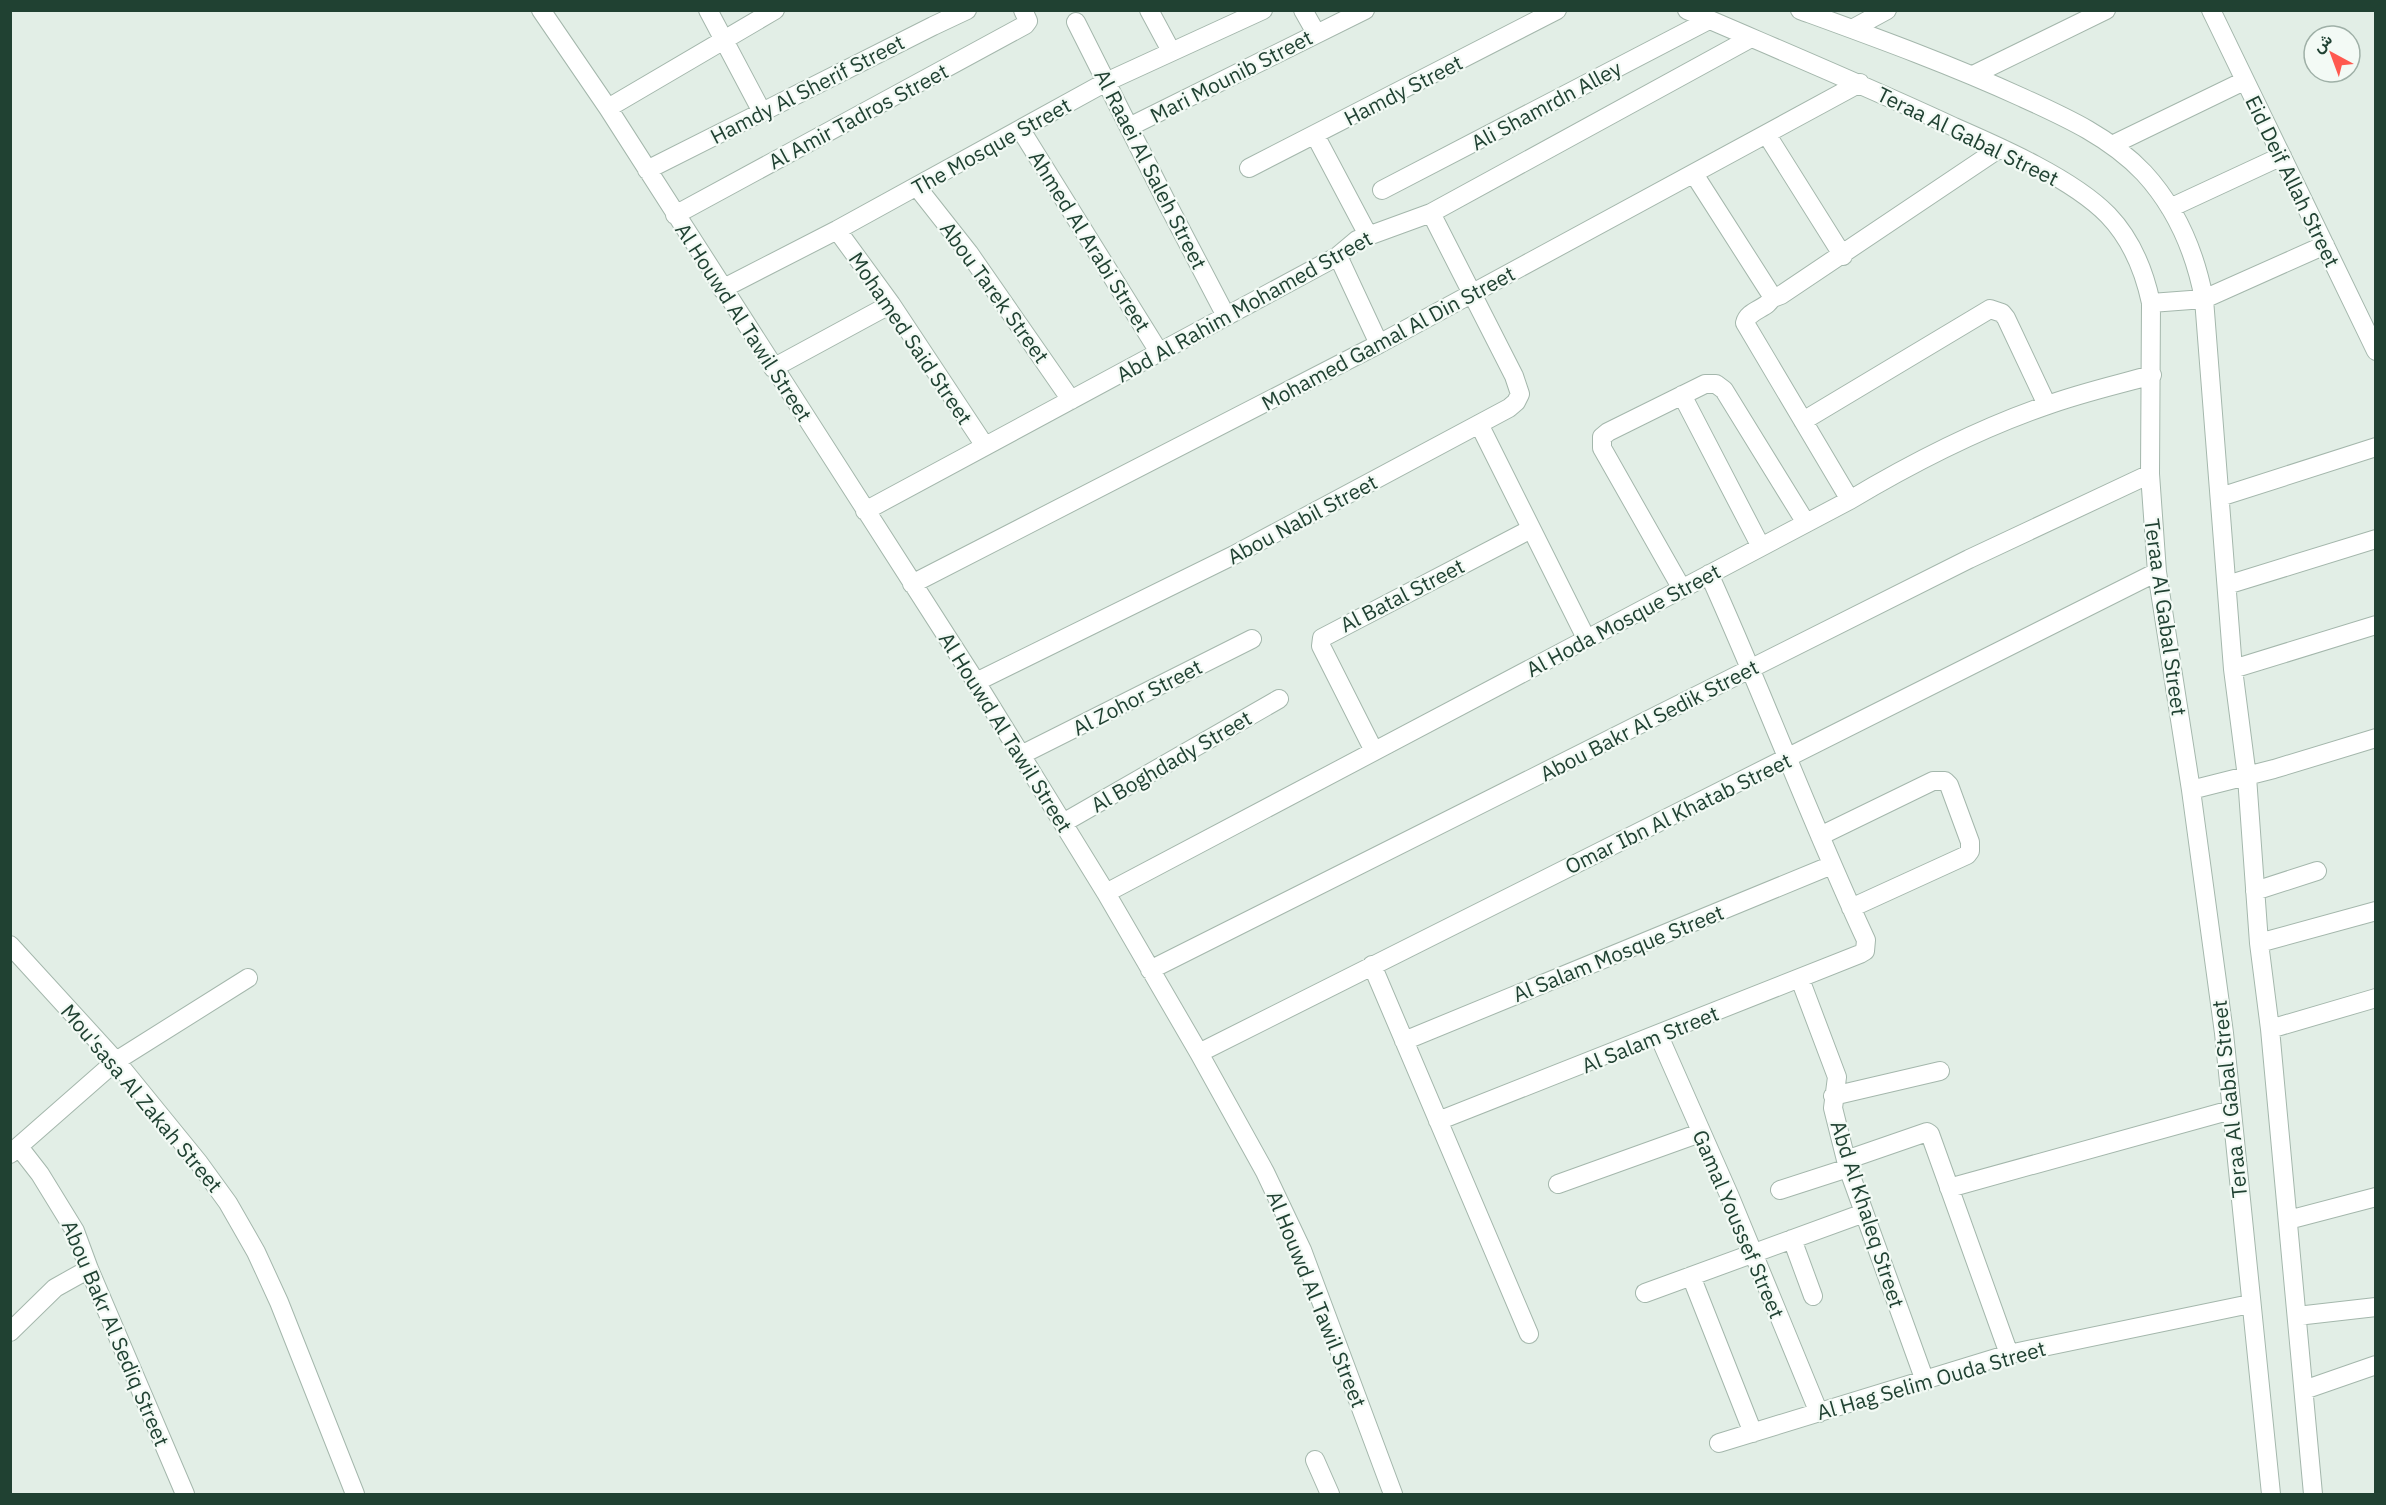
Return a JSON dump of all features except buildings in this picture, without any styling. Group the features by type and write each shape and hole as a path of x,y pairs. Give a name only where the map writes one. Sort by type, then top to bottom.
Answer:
{"street":[{"name":"Al Houwd Al Tawil Street","path":"541,10 608,108 976,682 1106,893 1199,1053 1265,1172 1293,1230 1393,1494"},
{"path":"708,10 762,112"},
{"path":"608,108 775,10"},
{"name":"Hamdy Al Sherif Street","path":"647,170 944,15 968,10"},
{"name":"Al Amir Tadros Street","path":"675,215 1025,25 1028,20 1023,10"},
{"path":"1149,10 1171,51"},
{"name":"The Mosque Street","path":"722,289 917,187 1106,82 1263,10"},
{"path":"1303,10 1316,33"},
{"name":"Mari Mounib Street","path":"1129,127 1365,10"},
{"name":"Hamdy Street","path":"1250,168 1557,10"},
{"name":"Teraa Al Gabal Street","path":"1688,10 1860,83 2000,148 2067,184 2107,214 2123,233 2136,255 2151,303 2150,474 2157,572 2191,790 2221,1010 2271,1494"},
{"path":"1800,10 1972,75 2070,119 2112,145 2144,173 2170,208 2192,251 2204,299 2233,669 2247,777 2254,891 2270,1029 2313,1494"},
{"path":"1852,29 1887,10"},
{"path":"1972,75 2106,10"},
{"name":"Eid Deif Allah Street","path":"2211,10 2376,351"},
{"name":"Ali Shamrdn Alley","path":"1382,190 1709,20"},
{"name":"Al Raaei Al Saleh Street","path":"1076,22 1226,316"},
{"name":"Abd Al Rahim Mohamed Street","path":"865,511 1338,256 1357,240 1431,213 1751,38"},
{"path":"2112,145 2244,81"},
{"name":"Mohamed Gamal Al Din Street","path":"912,584 1472,295 1860,83"},
{"name":"Ahmed Al Arabi Street","path":"1021,130 1160,352"},
{"path":"1315,135 1368,235"},
{"path":"1767,135 1843,256"},
{"path":"1850,500 1745,323 1747,316 1843,256 2000,148"},
{"path":"2170,208 2282,156"},
{"path":"1694,174 1773,298"},
{"name":"Abou Tarek Street","path":"917,187 969,253 1071,400"},
{"path":"1431,213 1472,295"},
{"name":"Mohamed Said Street","path":"837,230 891,304 985,446"},
{"path":"2151,303 2204,299 2325,245"},
{"path":"1338,256 1379,344"},
{"name":"Abou Nabil Street","path":"976,682 1234,555 1509,408 1516,402 1520,393 1514,376 1472,295"},
{"path":"773,368 891,304"},
{"path":"1803,422 1990,309 2002,313 2006,318 2047,405"},
{"name":"Al Hoda Mosque Street","path":"1106,893 1586,638 1683,589 1946,447 2047,405 2151,375"},
{"path":"1683,589 1602,448 1602,437 1608,432 1711,383 1721,386 1806,523"},
{"path":"1682,395 1761,547"},
{"path":"1479,424 1586,638"},
{"path":"2220,497 2376,447"},
{"name":"Abou Bakr Al Sedik Street","path":"1150,970 1969,559 2150,474"},
{"name":"Al Batal Street","path":"1374,751 1321,646 1322,638 1531,529"},
{"path":"2227,585 2376,539"},
{"name":"Omar Ibn Al Khatab Street","path":"1199,1053 2157,572"},
{"path":"1709,574 1752,668 1820,836 1851,908 1967,855 1970,851 1970,842 1949,785 1945,781 1934,781 1820,836"},
{"path":"2233,669 2376,625"},
{"name":"Al Zohor Street","path":"1021,756 1252,639"},
{"name":"Al Boghdady Street","path":"1063,823 1279,699"},
{"path":"2191,790 2247,777 2376,738"},
{"name":"Al Salam Mosque Street","path":"1404,1041 1832,865"},
{"path":"2254,891 2317,871"},
{"name":"Al Salam Street","path":"1438,1121 1659,1036 1860,954 1865,951 1866,940 1851,908"},
{"path":"2259,943 2376,910"},
{"name":"Mou'sasa Al Zakah Street","path":"10,945 116,1061 200,1163 228,1203 256,1252 279,1302 355,1494"},
{"path":"1371,965 1529,1334"},
{"path":"15,1150 116,1061 248,978"},
{"name":"Abd Al Khaleq Street","path":"1800,979 1837,1077 1833,1108 1847,1164 1925,1381"},
{"path":"2270,1029 2376,998"},
{"name":"Gamal Youssef Street","path":"1659,1036 1819,1413"},
{"path":"1833,1096 1940,1071"},
{"path":"1949,1188 2231,1110"},
{"path":"1780,1190 1928,1132 2009,1354"},
{"path":"1558,1184 1700,1133"},
{"name":"Abou Bakr Al Sediq Street","path":"15,1150 40,1174 75,1231 185,1494"},
{"path":"2288,1220 2376,1197"},
{"path":"1645,1293 1864,1213"},
{"path":"1792,1239 1813,1296"},
{"path":"10,1332 55,1288 89,1269"},
{"path":"1691,1276 1753,1433"},
{"name":"Al Hag Selim Ouda Street","path":"1719,1443 2009,1354 2250,1304"},
{"path":"2297,1316 2376,1307"},
{"path":"2304,1390 2376,1365"},
{"path":"1315,1460 1330,1494"}]}
